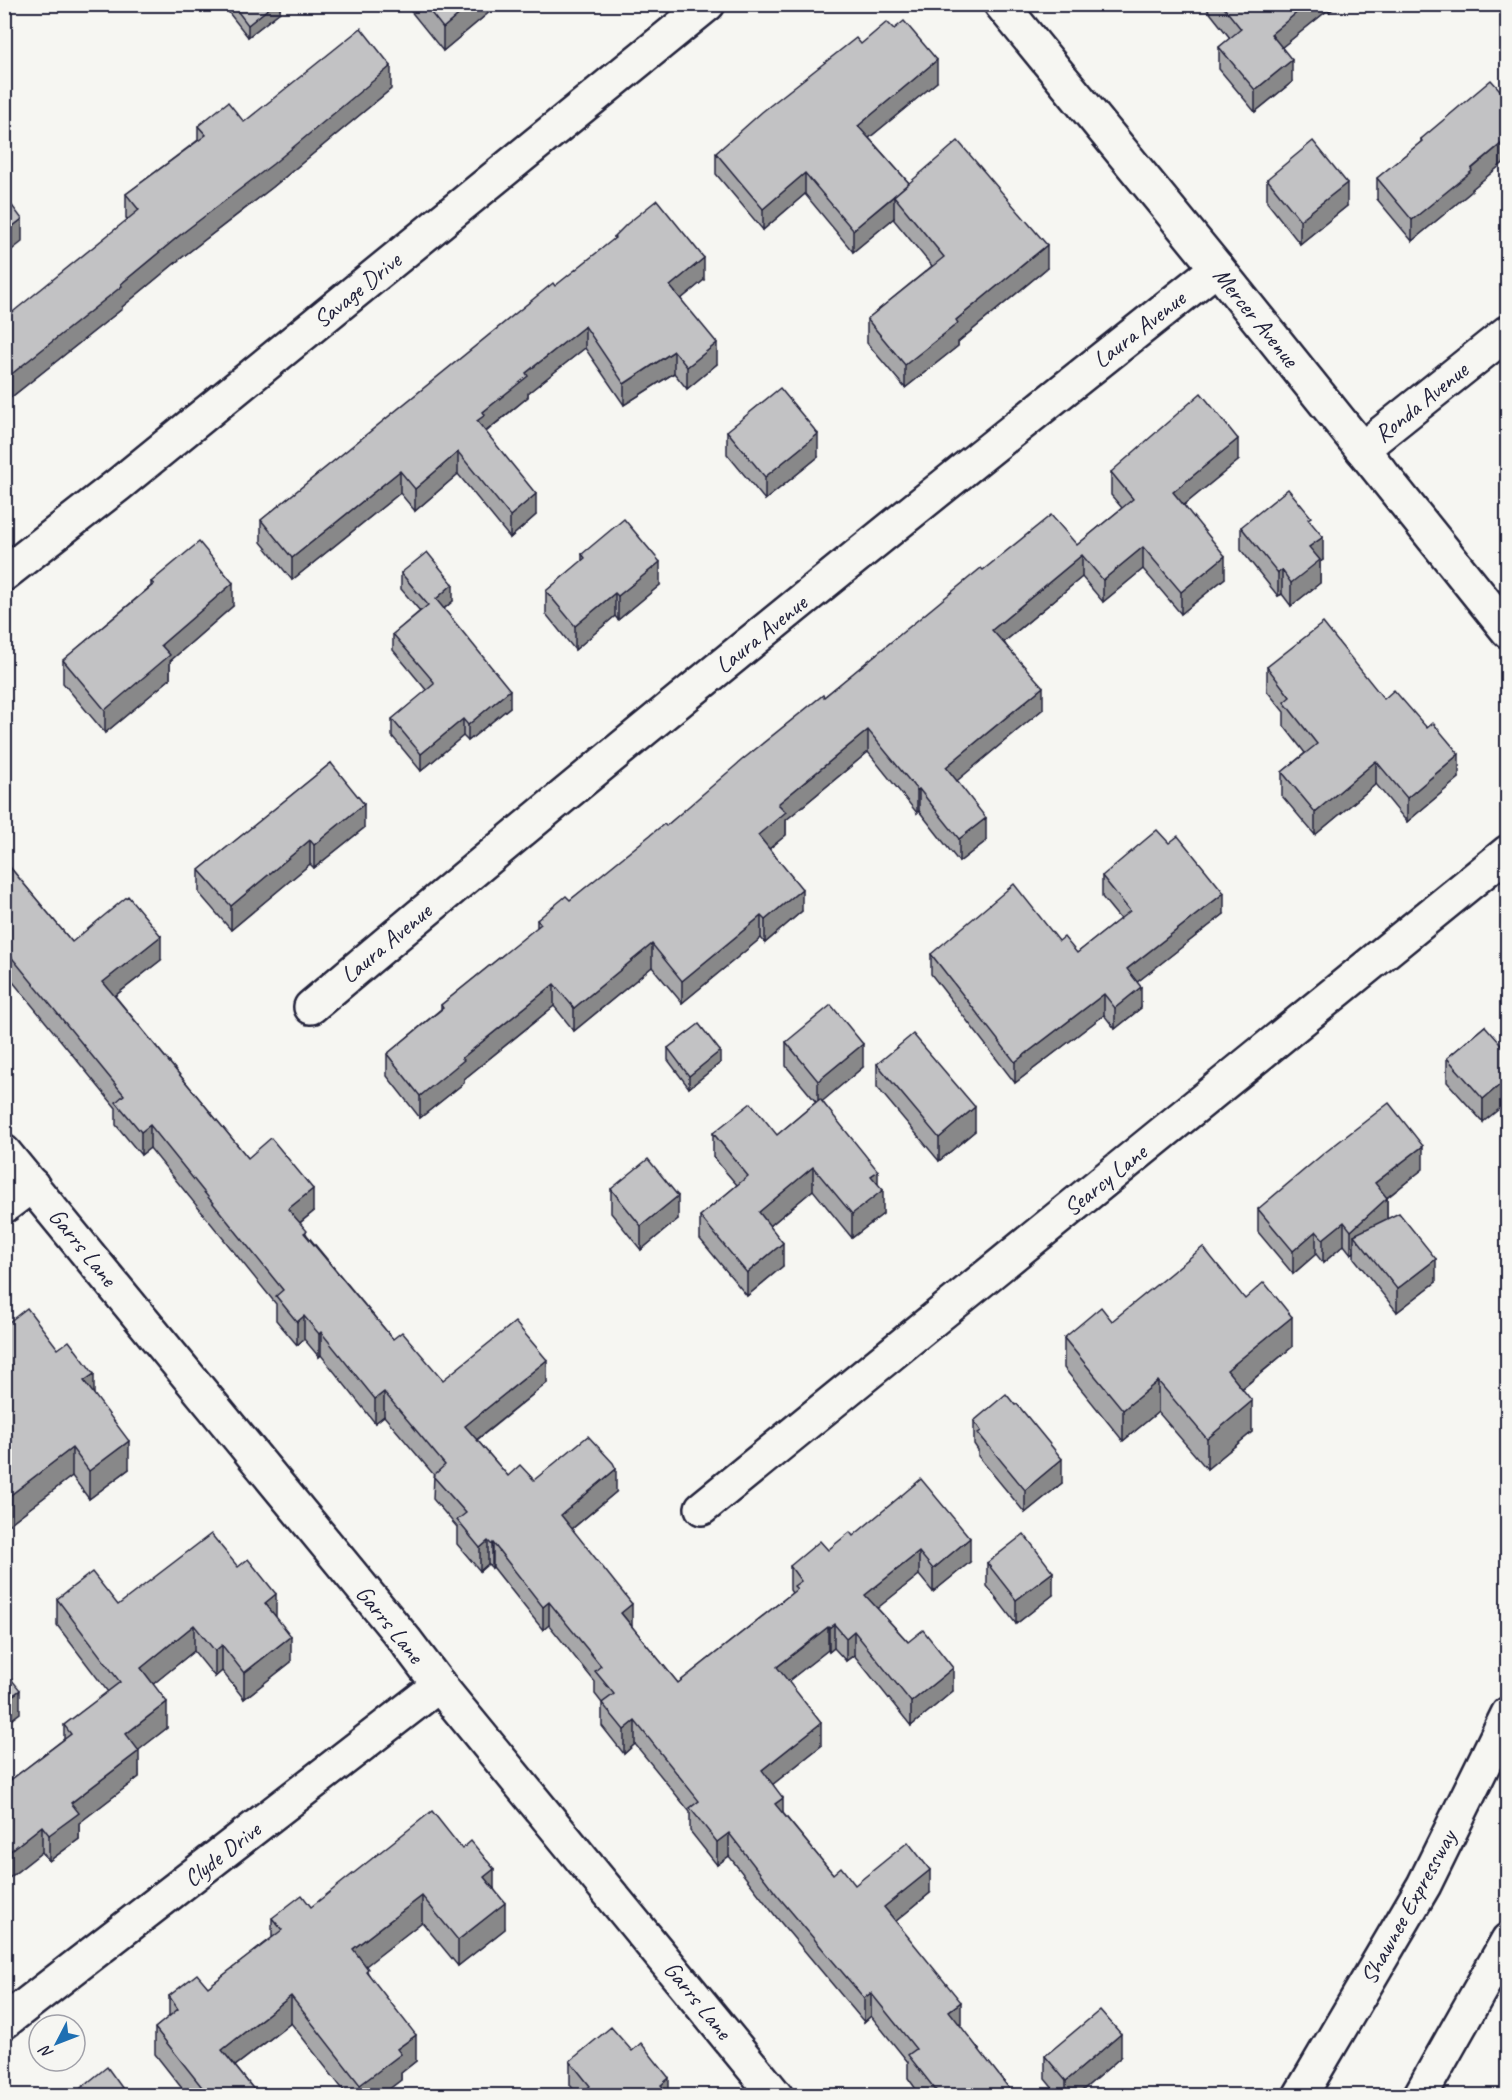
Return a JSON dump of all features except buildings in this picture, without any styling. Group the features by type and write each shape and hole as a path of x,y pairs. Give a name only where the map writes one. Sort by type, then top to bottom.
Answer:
{"main road":[{"name":"Savage Drive","path":"4,574 118,485 708,4"},
{"name":"Mercer Avenue","path":"1002,4 1508,631"},
{"name":"Laura Avenue","path":"310,1007 481,863 934,493 1217,268"},
{"name":"Ronda Avenue","path":"1362,449 1508,332"},
{"name":"Searcy Lane","path":"702,1508 1508,852"},
{"name":"Garrs Lane","path":"4,1152 777,2096"},
{"path":"4,1206 32,1185"},
{"name":"Clyde Drive","path":"4,2022 439,1685"},
{"name":"Shawnee Expressway","path":"1300,2096 1424,1885 1508,1714"},
{"path":"1420,2096 1508,1940"}]}
